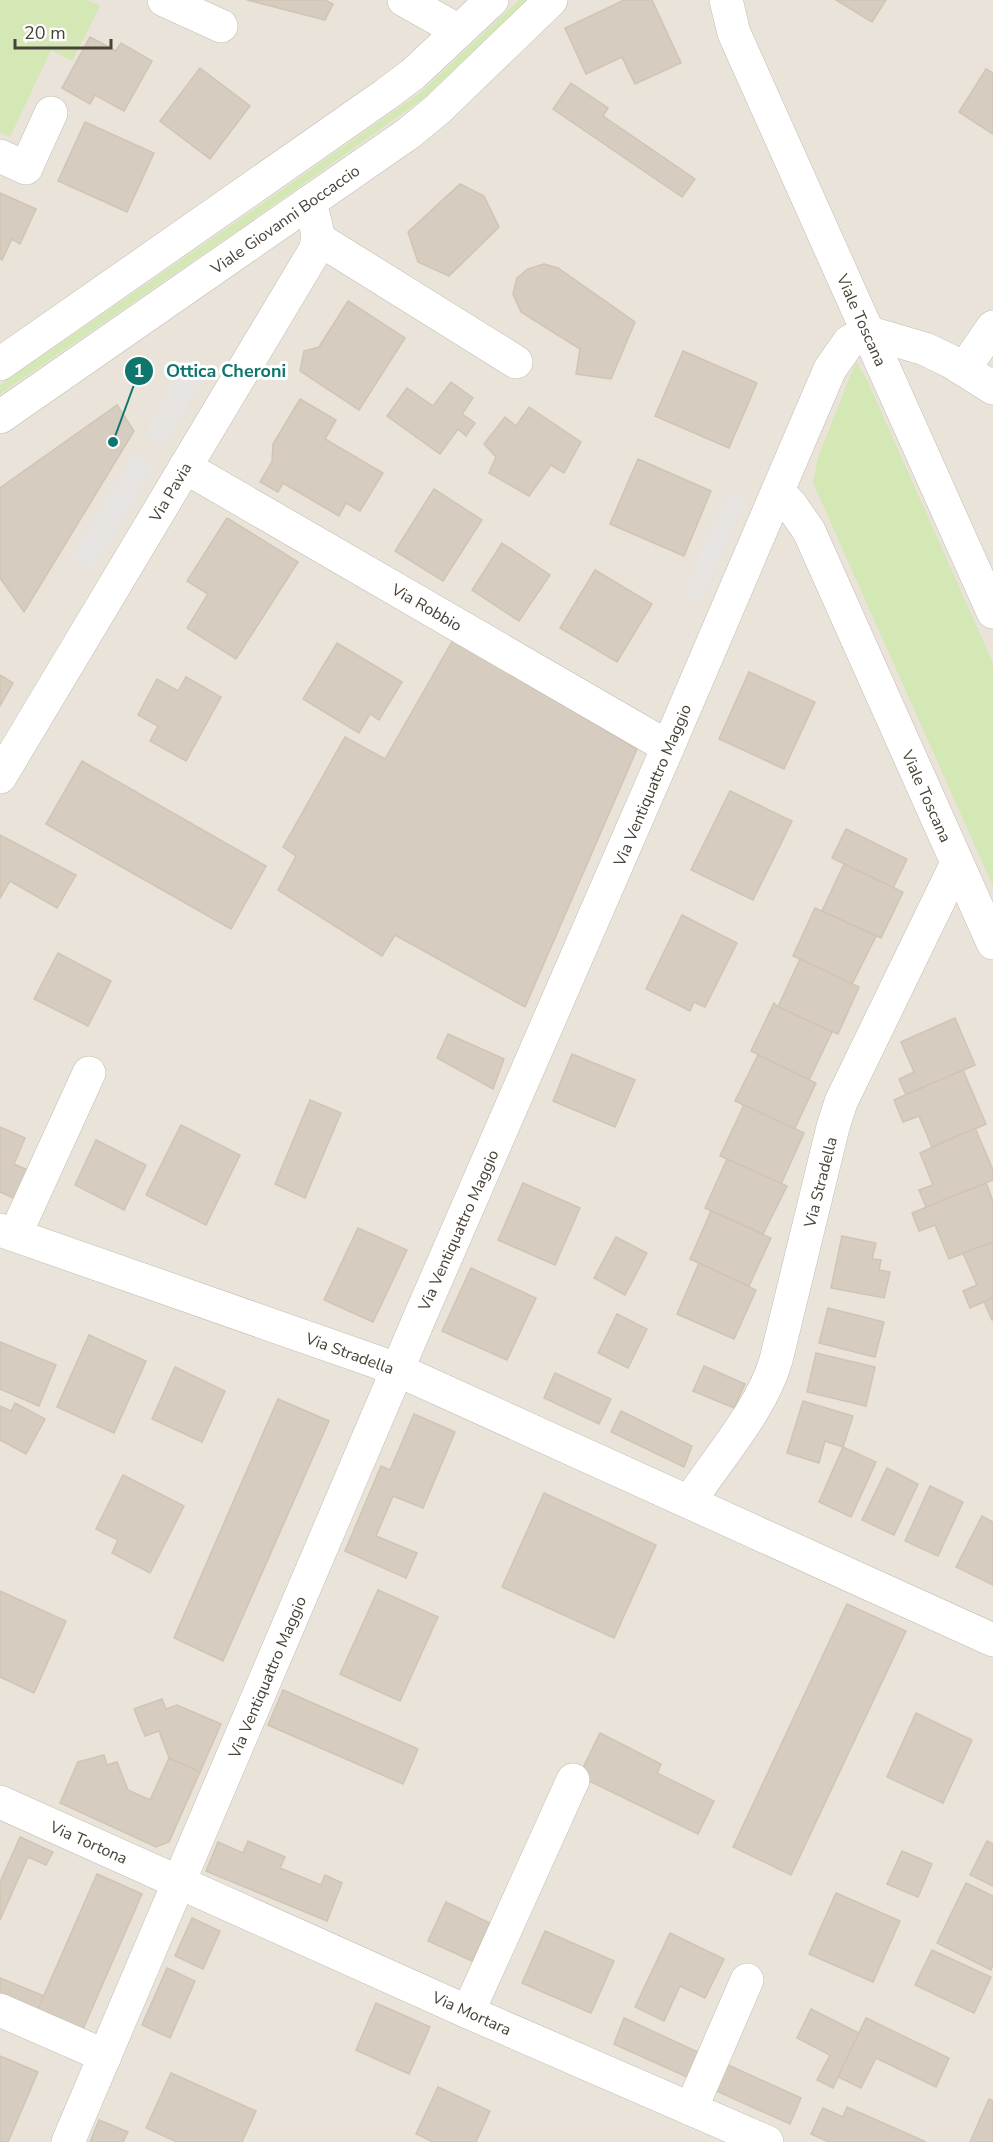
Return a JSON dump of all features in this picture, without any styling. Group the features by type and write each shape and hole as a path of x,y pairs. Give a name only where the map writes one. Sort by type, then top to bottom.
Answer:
{"street":[{"path":"164,0 220,26"},
{"path":"404,0 459,31"},
{"path":"0,364 371,106 412,74 492,0"},
{"name":"Viale Giovanni Boccaccio","path":"0,417 421,123 551,0"},
{"name":"Viale Toscana","path":"714,0 729,13 867,332 993,612"},
{"path":"0,156 26,168 51,113"},
{"path":"309,202 318,240 516,362"},
{"name":"Via Pavia","path":"0,777 314,252 318,240"},
{"path":"964,369 993,327"},
{"path":"867,332 925,349 964,369 993,388"},
{"name":"Via Ventiquattro Maggio","path":"68,2142 832,365 849,342 867,332"},
{"name":"Via Robbio","path":"185,467 668,747"},
{"name":"Viale Toscana","path":"778,491 809,531 993,943"},
{"name":"Via Stradella","path":"690,1501 769,1381 839,1108 957,862"},
{"path":"7,1233 88,1073"},
{"name":"Via Stradella","path":"7,1233 398,1371 690,1501 993,1640"},
{"path":"468,2012 573,1780"},
{"name":"Via Tortona","path":"0,1802 179,1882"},
{"name":"Via Mortara","path":"179,1882 468,2012 767,2142"},
{"path":"691,2109 747,1980"},
{"path":"0,2010 105,2056"}],"shaded area":[{"path":"0,0 993,0 993,2142 0,2142"},
{"path":"187,359 208,371 165,446 144,433"},
{"path":"134,452 155,465 93,570 72,557"},
{"path":"727,493 745,501 699,605 681,596"}],"green space":[{"path":"0,0 87,0 100,6 72,61 51,50 10,137 0,132"},
{"path":"519,0 527,0 424,98 247,224 0,394 0,385 421,92"},
{"path":"856,362 866,378 993,663 993,886 813,483 818,457"}],"building":[{"path":"247,0 325,0 333,4 325,20"},
{"path":"624,0 652,0 681,63 635,84 622,57 586,74 565,28"},
{"path":"836,0 886,0 872,22"},
{"path":"90,37 116,51 121,43 152,61 124,111 95,95 90,104 62,88"},
{"path":"200,68 250,106 210,159 160,121"},
{"path":"986,69 993,73 993,134 959,112"},
{"path":"571,83 608,108 603,116 695,179 682,197 553,109"},
{"path":"85,122 154,153 127,212 58,181"},
{"path":"460,184 484,196 499,227 449,276 418,262 408,232"},
{"path":"0,193 36,209 20,244 12,239 2,260 0,259"},
{"path":"544,264 558,268 635,322 611,379 576,374 580,349 521,312 513,294 517,278 528,269"},
{"path":"348,301 405,338 359,410 300,371 304,351 319,347"},
{"path":"683,351 757,383 729,448 655,416"},
{"path":"451,382 473,398 462,414 475,423 466,436 458,429 440,454 387,416 407,388 433,406"},
{"path":"300,399 336,420 325,439 383,473 360,511 346,503 339,516 283,483 278,492 260,482 272,462 273,444"},
{"path":"117,405 134,431 24,612 0,578 0,488"},
{"path":"529,407 581,442 564,473 551,465 529,496 489,473 496,457 484,444 505,417 516,426"},
{"path":"638,459 711,491 684,556 610,524"},
{"path":"434,489 482,520 443,581 395,551"},
{"path":"227,518 298,562 236,659 187,628 208,594 187,581"},
{"path":"502,543 550,575 519,621 472,590"},
{"path":"595,570 652,604 617,662 560,628"},
{"path":"453,640 637,749 525,1007 395,935 382,956 278,890 296,856 283,847 345,737 385,759"},
{"path":"337,643 402,682 379,720 370,714 359,733 303,699"},
{"path":"749,672 815,702 784,769 719,739"},
{"path":"0,675 13,683 0,706"},
{"path":"186,677 221,697 186,761 150,741 158,726 138,715 157,679 178,691"},
{"path":"82,761 266,866 231,929 46,824"},
{"path":"730,791 792,821 753,900 691,870"},
{"path":"846,829 907,859 893,888 832,858"},
{"path":"0,835 76,875 57,908 10,881 0,898"},
{"path":"844,864 903,892 881,938 822,911"},
{"path":"815,908 876,936 852,984 793,956"},
{"path":"682,915 737,943 705,1007 694,1002 690,1011 646,989"},
{"path":"58,953 111,981 88,1026 34,999"},
{"path":"800,959 859,987 838,1034 778,1007"},
{"path":"774,1003 832,1032 809,1080 751,1051"},
{"path":"955,1018 975,1065 906,1095 899,1079 914,1072 901,1042"},
{"path":"448,1034 504,1059 493,1089 437,1058"},
{"path":"572,1054 635,1080 615,1127 553,1101"},
{"path":"758,1055 816,1083 794,1130 735,1101"},
{"path":"963,1070 986,1124 932,1147 919,1116 903,1122 894,1100"},
{"path":"310,1100 341,1113 305,1198 275,1184"},
{"path":"744,1105 804,1133 781,1184 720,1156"},
{"path":"181,1125 240,1155 206,1225 146,1195"},
{"path":"0,1127 25,1138 14,1164 34,1173 22,1202 0,1192"},
{"path":"975,1128 993,1170 993,1180 926,1207 919,1190 933,1185 920,1153"},
{"path":"96,1140 146,1165 124,1210 75,1185"},
{"path":"727,1159 787,1186 763,1234 705,1208"},
{"path":"523,1183 580,1208 555,1265 498,1240"},
{"path":"986,1183 993,1201 993,1242 949,1259 935,1225 919,1231 912,1213"},
{"path":"711,1211 771,1238 749,1286 690,1259"},
{"path":"358,1228 407,1250 373,1322 324,1300"},
{"path":"842,1236 876,1243 872,1259 881,1260 879,1270 890,1272 884,1298 831,1288"},
{"path":"616,1237 647,1253 625,1295 594,1278"},
{"path":"993,1242 993,1298 970,1308 963,1291 977,1285 963,1253"},
{"path":"699,1263 756,1290 734,1339 677,1314"},
{"path":"471,1268 536,1298 507,1360 442,1331"},
{"path":"993,1298 993,1320 992,1320 984,1302"},
{"path":"828,1308 884,1322 875,1357 819,1343"},
{"path":"617,1314 647,1329 628,1368 598,1353"},
{"path":"89,1335 146,1361 114,1433 57,1407"},
{"path":"0,1342 56,1365 39,1406 0,1389"},
{"path":"816,1353 875,1367 866,1406 807,1392"},
{"path":"704,1366 745,1384 734,1408 693,1391"},
{"path":"175,1367 225,1391 202,1442 152,1419"},
{"path":"555,1373 611,1399 599,1424 544,1398"},
{"path":"278,1399 329,1421 223,1661 174,1638"},
{"path":"803,1401 853,1416 843,1447 825,1441 819,1463 787,1453"},
{"path":"15,1403 45,1419 26,1454 0,1440 0,1406 11,1411"},
{"path":"621,1411 692,1446 684,1467 611,1432"},
{"path":"414,1414 455,1432 423,1508 393,1496 376,1536 417,1553 406,1578 345,1551 381,1466 390,1470"},
{"path":"843,1447 876,1462 851,1517 819,1502"},
{"path":"887,1468 918,1484 894,1535 862,1520"},
{"path":"123,1475 184,1506 150,1573 112,1553 118,1540 96,1529"},
{"path":"930,1486 963,1502 938,1556 905,1541"},
{"path":"544,1493 656,1545 614,1638 502,1587"},
{"path":"982,1516 993,1522 993,1585 956,1567"},
{"path":"378,1590 438,1617 400,1701 340,1674"},
{"path":"0,1591 66,1621 34,1693 0,1677"},
{"path":"847,1604 906,1631 791,1875 733,1847"},
{"path":"283,1690 418,1749 403,1784 268,1725"},
{"path":"162,1699 166,1709 177,1705 221,1724 200,1772 169,1758 159,1731 145,1736 134,1709"},
{"path":"916,1713 972,1740 943,1803 887,1777"},
{"path":"600,1733 661,1764 657,1773 714,1801 698,1834 579,1776"},
{"path":"104,1755 107,1765 117,1762 128,1790 150,1800 169,1758 200,1772 169,1842 156,1847 60,1803 78,1762"},
{"path":"20,1837 53,1852 46,1865 28,1857 0,1920 0,1882"},
{"path":"248,1841 285,1857 280,1868 321,1885 325,1875 342,1883 327,1921 206,1871 218,1842 243,1853"},
{"path":"987,1841 993,1844 993,1886 970,1875"},
{"path":"902,1851 932,1864 918,1897 887,1884"},
{"path":"97,1874 142,1894 83,2029 37,2011"},
{"path":"966,1883 993,1896 993,1965 991,1970 937,1943"},
{"path":"836,1893 900,1921 873,1982 809,1954"},
{"path":"446,1902 490,1923 472,1961 428,1941"},
{"path":"192,1918 220,1931 203,1969 175,1956"},
{"path":"545,1931 614,1961 591,2013 522,1983"},
{"path":"670,1933 724,1959 705,1998 680,1986 664,2021 635,2007"},
{"path":"932,1950 991,1977 974,2013 915,1985"},
{"path":"167,1968 195,1981 170,2038 142,2025"},
{"path":"0,1978 44,1996 37,2011 0,1995"},
{"path":"376,2003 430,2027 409,2074 356,2050"},
{"path":"811,2009 859,2033 833,2088 817,2080 830,2055 797,2038"},
{"path":"624,2018 698,2052 687,2077 614,2044"},
{"path":"866,2018 949,2058 936,2087 876,2058 861,2088 838,2077"},
{"path":"0,2056 38,2072 8,2142 0,2142"},
{"path":"726,2064 801,2098 790,2124 714,2090"},
{"path":"171,2073 256,2111 242,2142 177,2142 146,2128"},
{"path":"438,2087 490,2111 476,2142 433,2142 416,2134"},
{"path":"989,2099 993,2101 993,2142 970,2142"},
{"path":"847,2107 926,2142 829,2142 811,2134 823,2108 843,2117"},
{"path":"99,2120 128,2132 123,2142 90,2142"}],"place":[{"name":"Ottica Cheroni","path":"113,442"}]}
